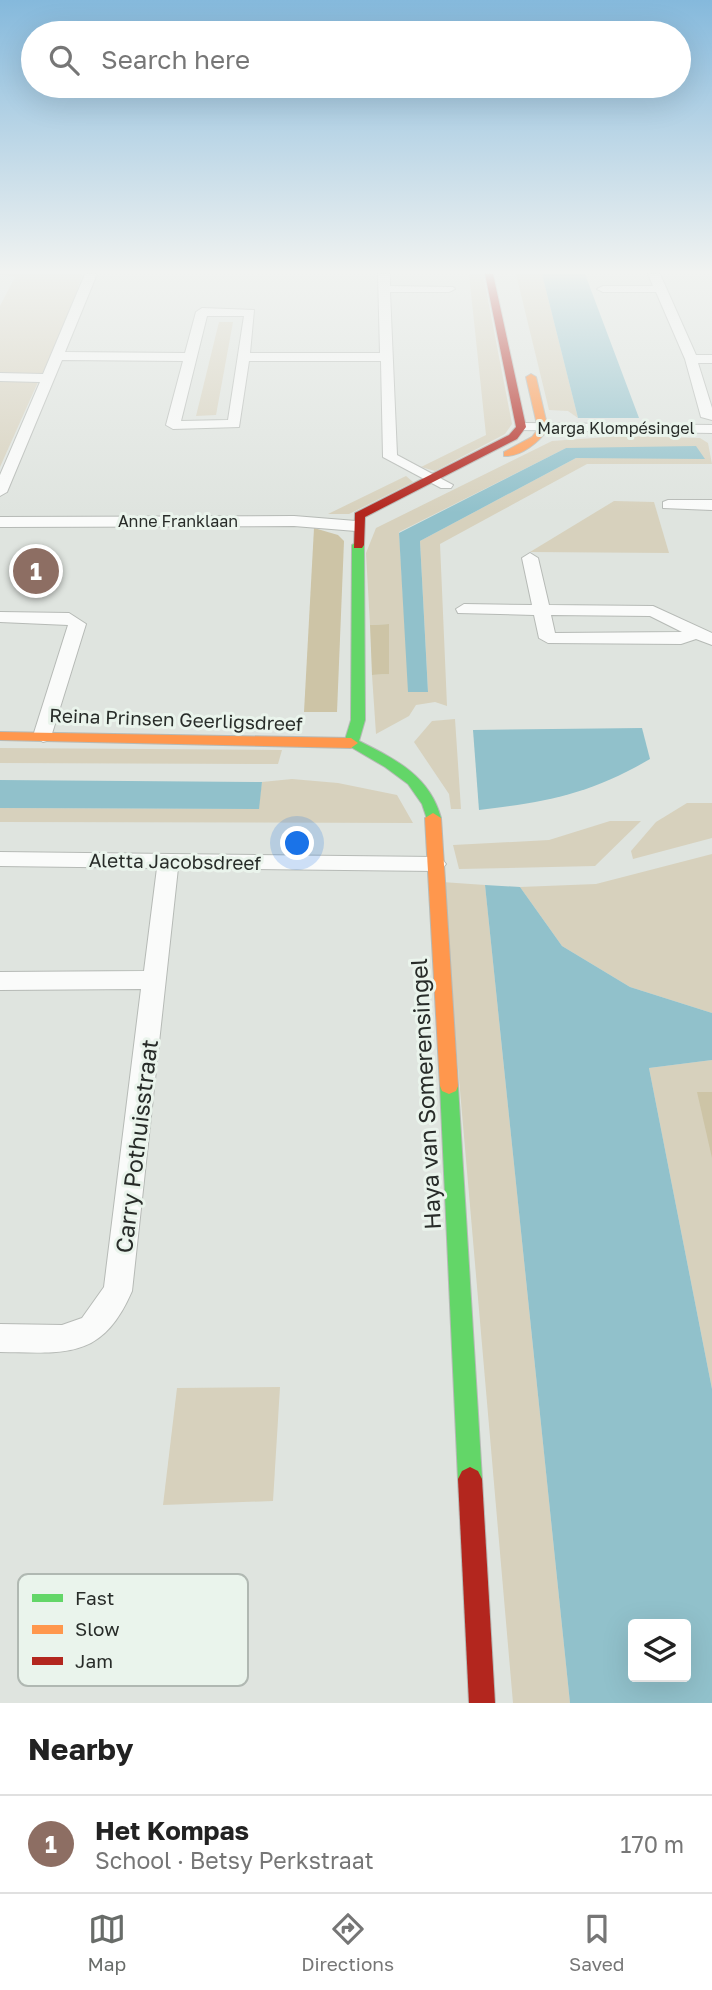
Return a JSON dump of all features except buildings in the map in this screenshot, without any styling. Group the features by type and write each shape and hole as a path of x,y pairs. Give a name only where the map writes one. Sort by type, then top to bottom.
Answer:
{"street":[{"path":"189,353 173,425 234,424 246,353"},
{"path":"387,353 390,457 446,485"},
{"path":"351,743 358,720 356,526 359,516 430,477 513,437 521,427 506,353"},
{"path":"688,353 711,426"},
{"path":"0,492 45,378 57,356 188,357"},
{"path":"245,358 387,357"},
{"path":"691,359 712,359"},
{"path":"356,526 379,519 536,439 543,429 527,363"},
{"path":"0,377 45,378"},
{"name":"Marga Klompésingel","path":"521,427 543,429 711,426"},
{"path":"668,505 712,505"},
{"name":"Anne Franklaan","path":"0,522 294,521 356,526"},
{"path":"530,558 548,638 681,639 704,636"},
{"path":"464,609 653,611 704,636"},
{"path":"0,617 69,618 77,624 43,736"},
{"name":"Reina Prinsen Geerligsdreef","path":"0,736 293,744 351,743"},
{"name":"Haya van Somerensingel","path":"351,743 380,757 421,788 429,799 435,832 482,1703"},
{"name":"Aletta Jacobsdreef","path":"0,859 435,864"},
{"name":"Carry Pothuisstraat","path":"0,1338 62,1339 92,1329 118,1291 168,861"},
{"path":"0,981 155,980"}],"shaded area":[{"path":"0,353 51,353 42,374 0,374"},
{"path":"211,353 227,353 216,415 196,416"},
{"path":"477,353 498,353 512,424 505,434 435,471 421,467 486,435"},
{"path":"535,353 562,353 578,418 568,411 549,410"},
{"path":"0,382 38,382 0,467"},
{"path":"621,436 700,438 708,443 712,464 587,464 440,544 447,706 435,702 416,705 409,716 376,734 372,675 388,674 388,624 370,625 366,553 376,528 552,441","holes":["566,448 705,458 576,458 420,541 428,691 409,692 399,532"]},
{"path":"406,476 413,482 349,514 328,514"},
{"path":"614,501 654,502 669,553 530,552"},
{"path":"314,528 338,535 344,541 337,712 304,712"},
{"path":"389,624 389,674 372,675 370,625"},
{"path":"455,719 461,809 451,809 449,794 414,742 432,721"},
{"path":"0,748 282,750 278,764 0,763"},
{"path":"292,779 338,783 397,795 413,823 0,822 0,808 258,809 262,782"},
{"path":"687,803 712,803 712,838 633,859 631,851 656,822"},
{"path":"610,821 641,821 595,866 459,869 453,845 549,840"},
{"path":"712,854 712,1013 630,987 562,946 520,887 596,884"},
{"path":"442,882 485,885 570,1703 513,1703"},
{"path":"712,1060 712,1389 649,1068"},
{"path":"697,1092 712,1092 712,1158"},
{"path":"280,1387 273,1501 163,1505 177,1388"}],"water":[{"path":"562,353 615,353 639,418 578,418"},
{"path":"696,446 705,459 576,458 420,541 428,692 408,692 399,533 566,448"},
{"path":"642,728 650,759 628,771 568,795 479,810 473,730"},
{"path":"0,780 262,782 259,809 0,808"},
{"path":"485,885 520,887 562,946 630,987 712,1013 712,1060 649,1068 712,1389 712,1703 570,1703"}],"traffic: fast":[{"path":"358,545 358,720 351,743 390,763 414,781 423,791 433,818"},
{"path":"449,1086 470,1479"}],"traffic: slow":[{"path":"508,454 536,439 543,429 531,377"},
{"path":"0,736 351,743"},
{"path":"433,818 449,1086"}],"traffic: jam":[{"path":"358,545 359,515 513,437 521,427 506,353"},
{"path":"470,1479 482,1703"}],"place":[{"name":"Het Kompas","path":"36,571"}]}
